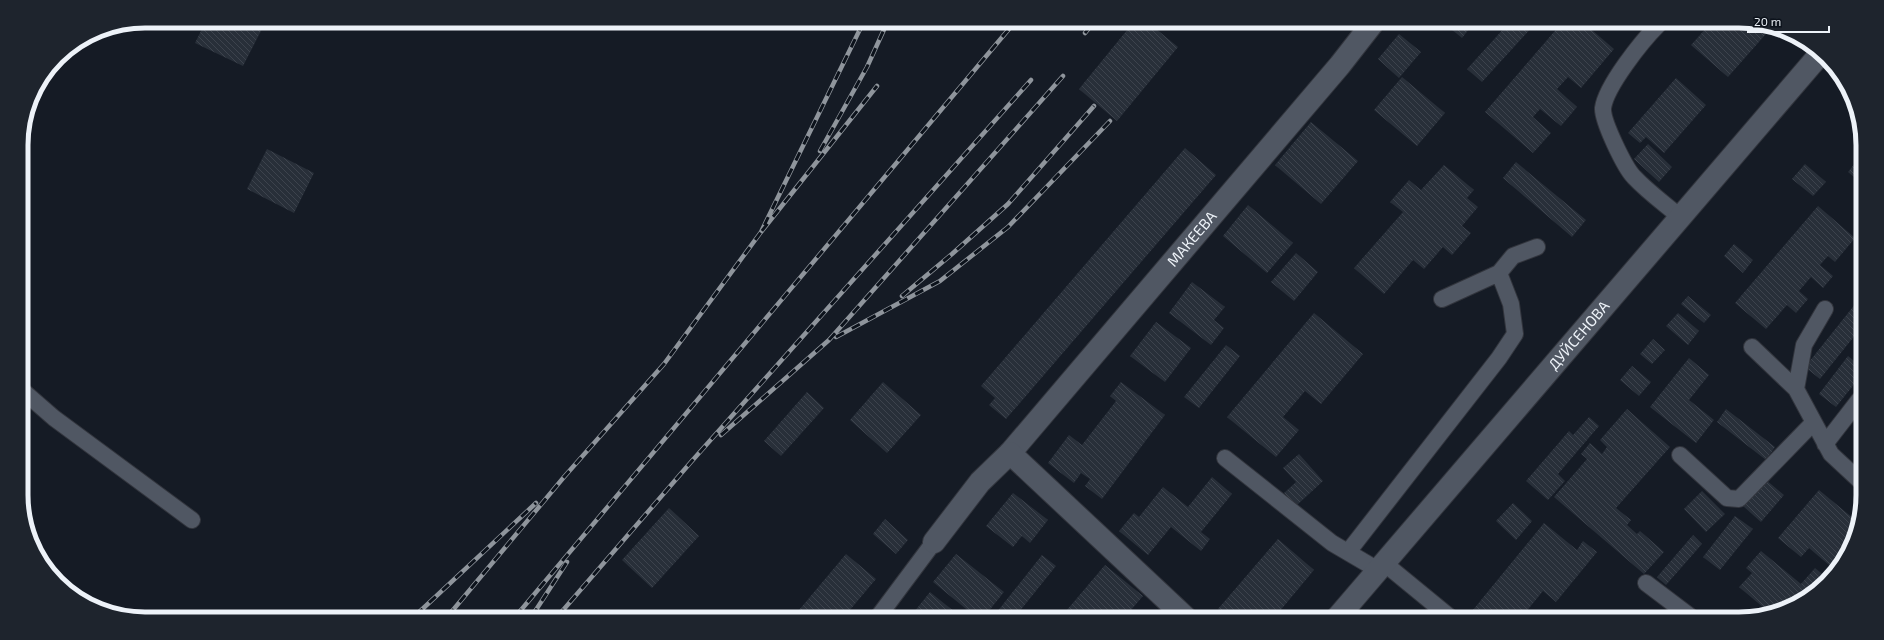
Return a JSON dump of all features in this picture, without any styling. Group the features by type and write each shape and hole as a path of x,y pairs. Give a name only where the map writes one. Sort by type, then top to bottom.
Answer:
{"street":[{"name":"МАКЕЕВА","path":"934,542 980,482 1010,453 1340,65 1369,28"},
{"name":"ДУЙСЕНОВА","path":"1342,612 1817,58"},
{"path":"1010,453 1180,612"}],"lane":[{"path":"1655,28 1644,39 1608,93 1603,109 1608,130 1633,176 1680,217"},
{"path":"1442,299 1499,273 1513,256 1537,247"},
{"path":"1348,552 1499,358 1515,334 1511,304 1499,273"},
{"path":"1796,389 1804,346 1825,309"},
{"path":"1752,347 1796,389 1831,454 1856,477"},
{"path":"28,395 54,418 192,520"},
{"path":"1825,444 1856,404"},
{"path":"1680,455 1727,498 1739,499 1813,423"},
{"path":"1225,458 1332,543 1381,567 1443,612"},
{"path":"882,612 934,542"},
{"path":"1646,582 1685,612"}],"building":[{"path":"202,28 262,28 243,66 195,43"},
{"path":"1129,28 1155,28 1178,47 1117,121 1079,89"},
{"path":"1450,28 1470,28 1462,38"},
{"path":"1504,28 1531,28 1482,82 1467,69"},
{"path":"1557,28 1590,28 1614,49 1581,88 1568,77 1557,89 1577,107 1561,126 1540,109 1533,117 1551,133 1533,153 1485,112"},
{"path":"1706,28 1739,28 1768,32 1728,77 1691,45"},
{"path":"1399,34 1421,52 1399,78 1378,59"},
{"path":"1402,77 1445,113 1417,146 1374,110"},
{"path":"1676,78 1706,105 1664,153 1646,137 1640,143 1628,133"},
{"path":"1311,122 1358,161 1321,204 1275,165"},
{"path":"1648,144 1672,167 1659,182 1634,159"},
{"path":"1185,148 1216,175 1006,419 989,405 995,398 981,386"},
{"path":"267,149 314,173 294,213 247,189"},
{"path":"1516,162 1586,220 1572,237 1503,178"},
{"path":"1856,162 1856,179 1848,172"},
{"path":"1805,164 1826,182 1813,196 1792,179"},
{"path":"1444,165 1474,190 1467,198 1478,207 1462,226 1471,233 1452,255 1443,247 1424,269 1413,260 1384,294 1354,268 1403,212 1390,202 1409,180 1421,190"},
{"path":"1248,205 1293,243 1267,273 1223,236"},
{"path":"1818,206 1855,238 1835,262 1828,256 1820,265 1833,276 1823,288 1811,277 1799,291 1808,299 1796,313 1787,305 1766,329 1735,303"},
{"path":"1734,244 1753,260 1743,273 1724,256"},
{"path":"1296,253 1318,272 1294,301 1271,282"},
{"path":"1192,282 1225,307 1214,320 1224,328 1211,345 1169,313"},
{"path":"1688,296 1711,315 1704,323 1681,304"},
{"path":"1856,303 1856,334 1820,379 1805,367"},
{"path":"1314,313 1363,354 1321,404 1305,391 1283,417 1299,430 1276,457 1227,417"},
{"path":"1678,313 1699,331 1688,345 1666,326"},
{"path":"1156,322 1191,348 1165,382 1130,356"},
{"path":"1653,339 1665,350 1652,364 1640,354"},
{"path":"1226,345 1240,356 1199,408 1184,397"},
{"path":"1848,356 1856,363 1856,382 1836,407 1819,394"},
{"path":"1689,358 1709,375 1689,400 1714,420 1696,443 1650,407"},
{"path":"1632,366 1651,382 1639,396 1620,380"},
{"path":"883,382 921,415 887,453 850,420"},
{"path":"1121,382 1165,415 1102,499 1085,486 1090,479 1081,473 1074,483 1048,463 1069,435 1082,445 1116,401 1110,396"},
{"path":"807,392 824,408 781,456 764,441"},
{"path":"1627,409 1670,447 1616,508 1631,520 1627,525 1637,534 1640,531 1664,552 1644,574 1554,497 1587,459 1581,454 1590,443 1602,454 1607,447 1600,440"},
{"path":"1726,409 1775,447 1766,460 1717,422"},
{"path":"1589,417 1599,426 1558,474 1565,481 1548,500 1526,481 1569,431 1573,435"},
{"path":"1299,454 1323,481 1296,506 1284,493 1296,482 1283,468"},
{"path":"1212,477 1232,494 1201,532 1210,539 1201,551 1171,527 1148,555 1119,531 1134,513 1139,517 1163,487 1188,507"},
{"path":"1765,479 1784,495 1761,522 1743,506"},
{"path":"1819,490 1853,518 1847,540 1840,554 1827,572 1810,588 1798,596 1777,606 1765,609 1739,587 1752,573 1746,568 1761,551 1801,584 1815,568 1822,574 1829,565 1809,548 1801,557 1778,538"},
{"path":"1702,491 1725,514 1706,532 1684,509"},
{"path":"1013,493 1048,520 1030,543 1022,536 1013,547 986,526"},
{"path":"1513,503 1532,521 1516,540 1496,521"},
{"path":"669,508 699,536 652,588 622,560"},
{"path":"1735,516 1753,529 1720,570 1703,557"},
{"path":"885,519 908,540 896,554 873,534"},
{"path":"1544,523 1577,550 1583,541 1597,552 1556,602 1543,591 1526,612 1471,612"},
{"path":"1693,535 1702,544 1666,585 1657,577"},
{"path":"1278,539 1314,570 1279,612 1222,612 1218,609"},
{"path":"846,554 876,579 848,612 797,612"},
{"path":"956,554 1004,592 988,612 970,612 933,582"},
{"path":"1042,555 1056,566 1019,612 997,612"},
{"path":"1105,565 1143,596 1129,612 1065,612"},
{"path":"930,592 955,612 914,612"}],"railway":[{"path":"861,28 761,232 877,86"},
{"path":"820,151 867,67 885,28"},
{"path":"519,612 1010,28"},
{"path":"1085,33 1089,28"},
{"path":"721,435 829,340 1063,76"},
{"path":"561,612 691,462 1031,80"},
{"path":"902,296 1008,204 1094,106"},
{"path":"836,337 940,281 1008,227 1110,121"},
{"path":"451,612 564,477 664,364 761,232"},
{"path":"419,612 536,503"},
{"path":"535,612 567,562"}]}
